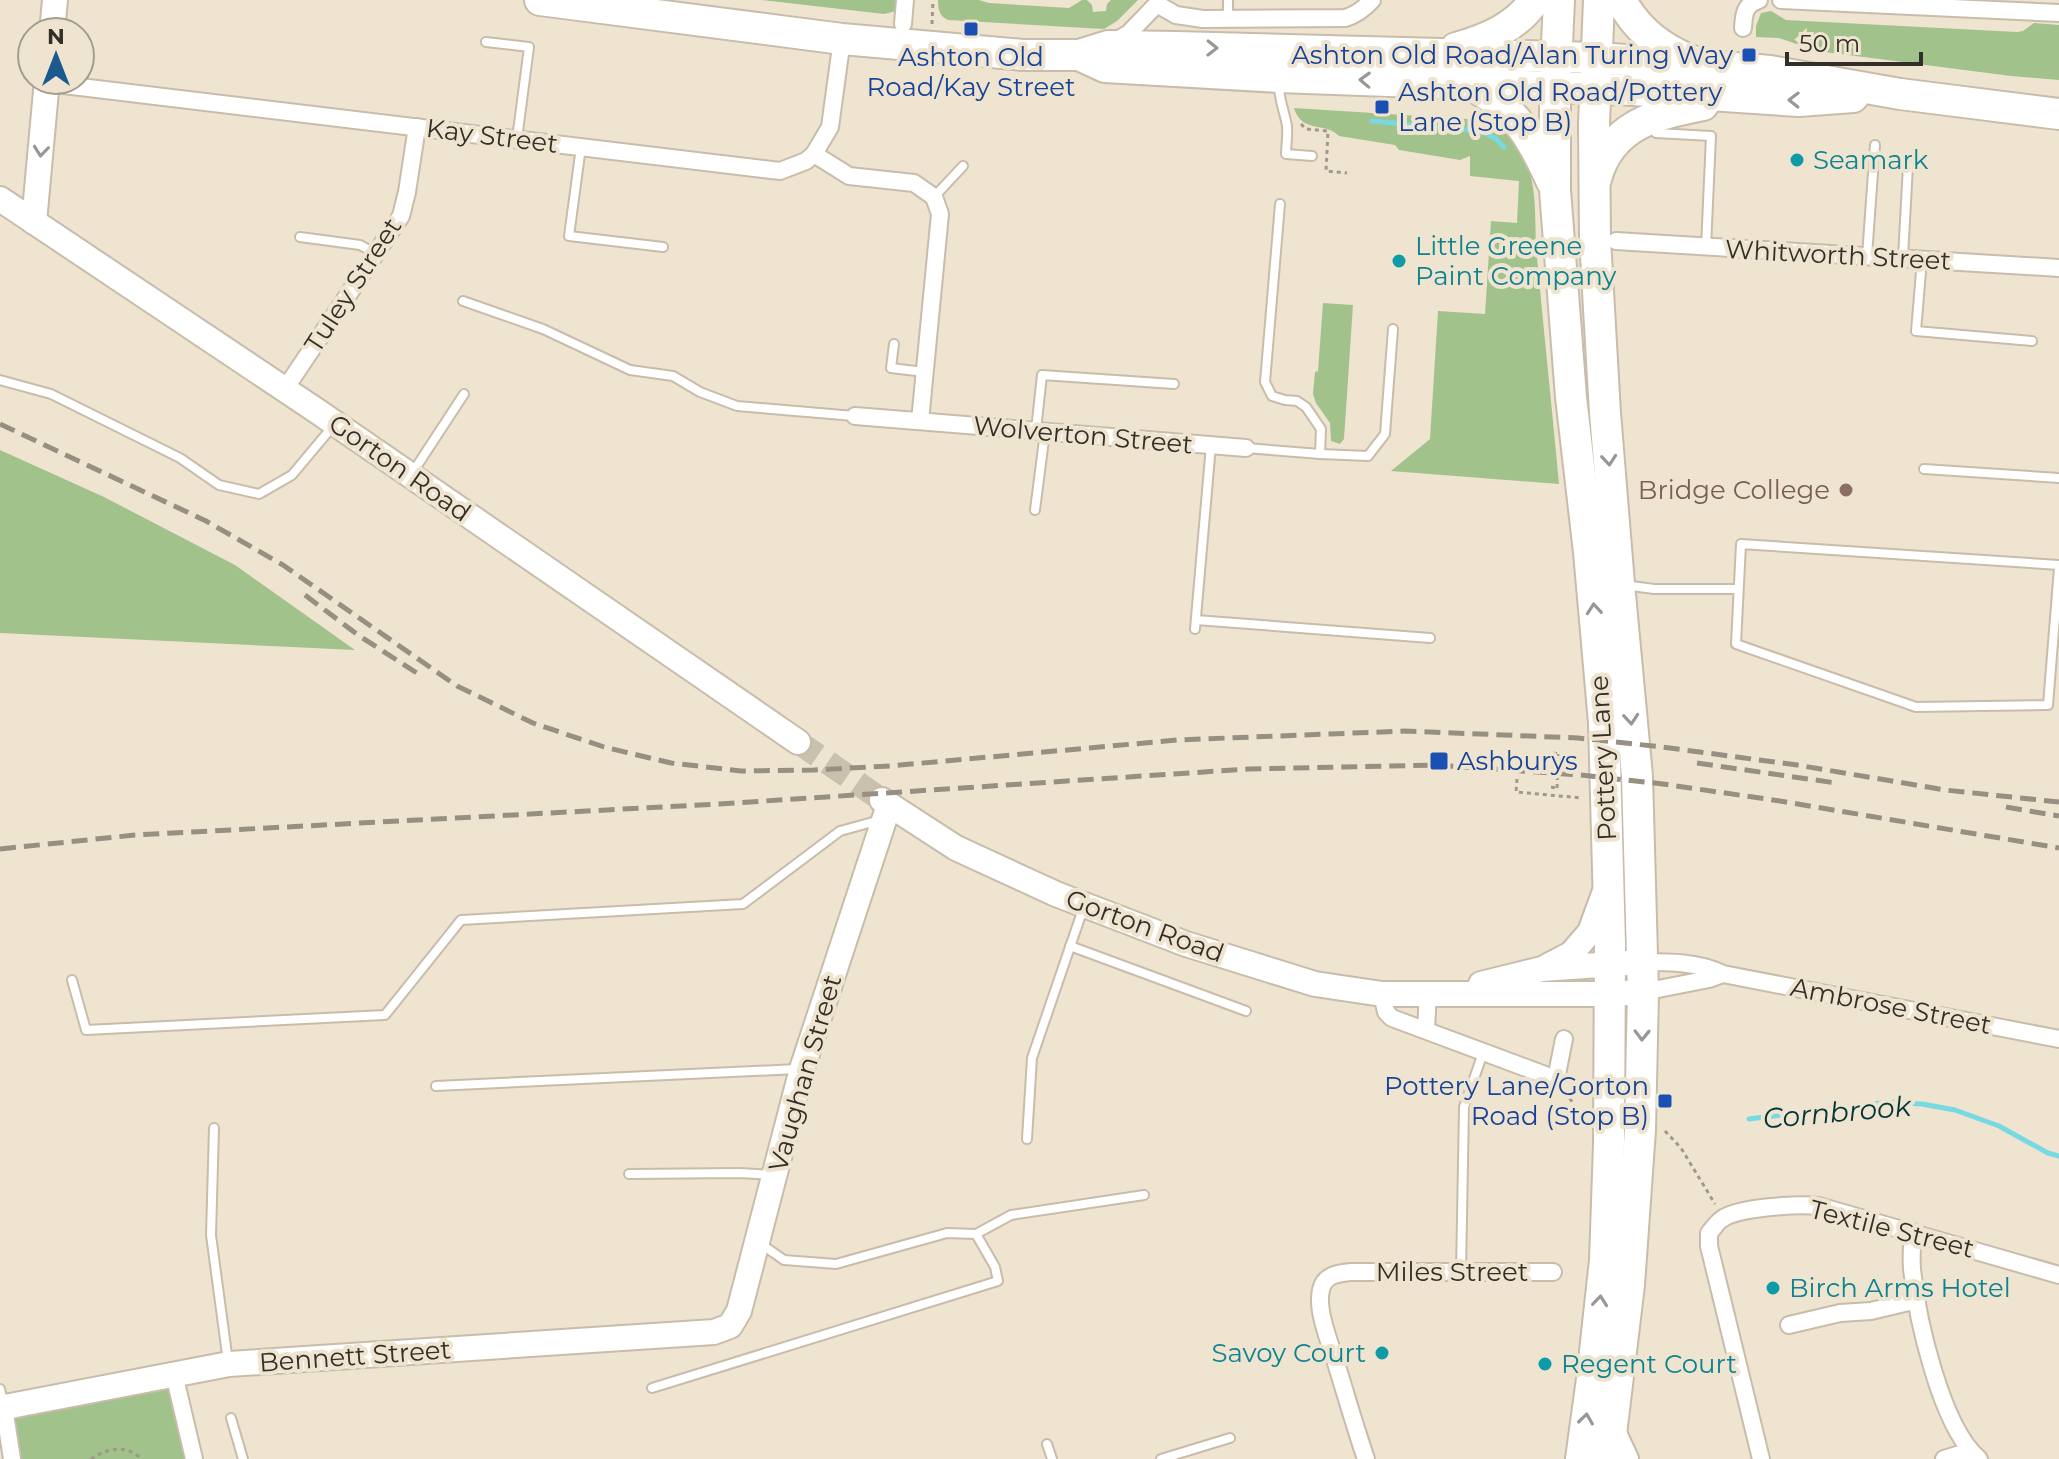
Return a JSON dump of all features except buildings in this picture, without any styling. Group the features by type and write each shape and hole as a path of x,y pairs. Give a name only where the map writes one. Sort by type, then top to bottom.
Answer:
{"highway":[{"path":"540,0 842,39 1023,55 1079,55 1108,46 1176,47 1576,57 1701,65 1770,71 1900,94 2059,114"},
{"path":"1431,53 1473,44 1499,32 1520,18 1535,0"},
{"path":"1559,0 1576,57"},
{"path":"1576,57 1580,0"},
{"path":"1576,57 1599,0"},
{"path":"1621,0 1645,33 1673,52 1701,65"},
{"path":"1079,55 1105,67 1279,77 1575,88 1799,101 1900,94"},
{"name":"Pottery Lane","path":"1576,57 1575,88 1555,190 1571,397 1604,723 1610,964 1605,1260 1581,1459"},
{"name":"Pottery Lane","path":"1576,57 1575,88 1594,187 1604,398 1637,776 1643,992 1636,1192 1629,1285 1608,1459"},
{"path":"1471,85 1511,112 1535,146 1555,190"},
{"path":"1575,88 1573,200 1585,400 1589,552"},
{"path":"1594,187 1604,159 1632,127 1660,114 1741,98"}],"street":[{"path":"903,24 905,0"},
{"path":"1157,2 1176,15 1203,19 1345,18 1364,9 1372,0"},
{"path":"1743,28 1746,8 1759,0"},
{"path":"1781,0 2059,13"},
{"path":"1108,46 1129,33 1157,2"},
{"path":"1157,2 1168,20 1176,47"},
{"path":"842,39 830,127 814,154 849,176 914,183 934,197 940,214 920,421"},
{"name":"Kay Street","path":"96,87 780,171 806,161 814,154"},
{"path":"34,222 46,96"},
{"name":"Tuley Street","path":"285,389 401,216 417,127"},
{"name":"Gorton Road","path":"0,199 285,389 798,742"},
{"name":"Whitworth Street","path":"1616,241 2059,268"},
{"name":"Wolverton Street","path":"855,416 1246,448"},
{"name":"Gorton Road","path":"885,808 956,848 1084,905 1186,944 1315,984 1382,994 1643,992"},
{"name":"Vaughan Street","path":"714,1332 730,1326 739,1311 802,1069 885,808"},
{"path":"1542,969 1571,954 1590,932 1608,883"},
{"name":"Gorton Road","path":"1428,993 1542,969 1642,962"},
{"name":"Ambrose Street","path":"1642,962 1682,963 1711,968 1723,974 2059,1039"},
{"name":"Ambrose Street","path":"1643,992 1723,974"},
{"path":"1426,1030 1428,993"},
{"path":"1382,994 1386,1012 1392,1018 1556,1079 1564,1039"},
{"name":"Textile Street","path":"1723,1217 1759,1208 1819,1206 2059,1275"},
{"path":"1723,1217 1709,1233 1709,1246 1761,1459"},
{"path":"1913,1232 1912,1266 1930,1356 1945,1401 1974,1455 1944,1459"},
{"name":"Miles Street","path":"1366,1459 1322,1316 1321,1291 1325,1281 1334,1274 1351,1272 1553,1272"},
{"path":"1789,1325 1917,1300"},
{"name":"Bennett Street","path":"1,1401 229,1364 714,1332"},
{"path":"174,1374 194,1459"},
{"path":"1,1401 12,1459"},
{"path":"1612,1429 1626,1459"}],"lane":[{"path":"1228,0 1228,18"},
{"path":"486,42 529,47 517,139"},
{"path":"1279,77 1278,91 1287,124 1286,154 1312,156"},
{"path":"1656,133 1711,136 1706,248"},
{"path":"1867,257 1875,145"},
{"path":"581,147 569,236 663,247"},
{"path":"1903,259 1908,165"},
{"path":"934,197 963,166"},
{"path":"1280,204 1265,382 1272,396 1297,401 1306,407 1321,429 1320,454"},
{"path":"300,237 360,245 375,253"},
{"path":"1922,260 1916,331 2032,341"},
{"path":"463,301 543,329 630,370 673,376 700,392 737,406 855,416"},
{"path":"1246,448 1368,456 1385,434 1393,329"},
{"path":"894,344 891,368 924,372"},
{"path":"1035,510 1042,375 1174,384"},
{"path":"0,380 51,394 180,458 219,485 259,494 292,475 335,424"},
{"path":"411,475 464,394"},
{"path":"1211,445 1195,624 1430,638"},
{"path":"1924,469 2059,478"},
{"path":"1741,544 2059,566 2048,705 1916,707 1736,644 1741,544"},
{"path":"1619,584 1654,589 1738,589"},
{"path":"72,980 86,1030 385,1015 461,920 743,904 840,831 885,808"},
{"path":"1027,1139 1032,1058 1084,905"},
{"path":"1070,946 1246,1011"},
{"path":"1461,1272 1464,1107 1483,1052"},
{"path":"436,1086 802,1069"},
{"path":"214,1128 211,1235 229,1364"},
{"path":"629,1174 774,1175"},
{"path":"757,1242 784,1260 836,1264 947,1233 976,1234 1011,1215 1144,1195"},
{"path":"652,1388 998,1281 995,1267 976,1234"},
{"path":"231,1418 243,1459"},
{"path":"1161,1459 1230,1438"},
{"path":"1047,1444 1052,1459"}],"path":[{"path":"932,25 933,0"},
{"path":"1300,122 1306,129 1328,131 1326,171 1347,173"},
{"path":"1551,787 1557,788 1558,754 1553,753"},
{"path":"1517,779 1516,792 1583,798"},
{"path":"1556,1079 1592,1128 1609,1129"},
{"path":"1659,1131 1666,1131 1681,1148 1723,1217"},
{"path":"91,1459 116,1449 132,1451 141,1459"}],"green space":[{"path":"762,0 901,0 896,11 884,14"},
{"path":"938,0 979,0 1069,8 1087,0 1093,12 1106,11 1111,0 1138,0 1104,29 948,20 940,12"},
{"path":"1771,11 1786,20 2017,32 2034,23 2059,25 2059,80 1817,51 1779,38 1756,37 1761,13"},
{"path":"1294,108 1483,120 1498,126 1516,144 1528,167 1533,189 1559,484 1391,471 1430,439 1438,311 1485,314 1491,221 1517,223 1519,181 1470,176 1470,156 1460,160 1339,136 1302,121"},
{"path":"1323,303 1353,305 1344,439 1340,444 1331,441 1330,423 1313,394 1315,372 1318,371"},
{"path":"0,450 104,497 235,565 355,650 0,633"},
{"path":"169,1379 189,1459 18,1459 9,1409"}],"waterway":[{"path":"1372,121 1480,131 1495,138 1504,147"},
{"name":"Cornbrook","path":"1749,1119 1889,1102 1922,1104 1955,1110 1999,1126 2059,1156"}],"tunnel":[{"path":"798,742 882,800"}],"railway":[{"path":"0,424 206,521 283,565 457,686 533,723 604,747 671,763 741,771 814,770 1177,740 1405,731 1578,738 1662,747 1797,765 1945,790 2059,802"},
{"path":"305,595 358,635 423,677"},
{"path":"1697,763 1836,783"},
{"path":"0,849 135,835 719,804 1249,769 1437,765 1663,784 2059,848"},
{"path":"2006,807 2059,816"}],"place":[{"name":"Ashton Old Road/Kay Street","path":"971,29"},
{"name":"Ashton Old Road/Alan Turing Way","path":"1749,55"},
{"name":"Ashton Old Road/Pottery Lane (Stop B)","path":"1382,107"},
{"name":"Seamark","path":"1797,160"},
{"name":"Little Greene Paint Company","path":"1399,261"},
{"name":"Bridge College","path":"1846,490"},
{"name":"Ashburys","path":"1439,761"},
{"name":"Pottery Lane/Gorton Road (Stop B)","path":"1665,1101"},
{"name":"Birch Arms Hotel","path":"1773,1288"},
{"name":"Savoy Court","path":"1382,1353"},
{"name":"Regent Court","path":"1545,1364"}]}
